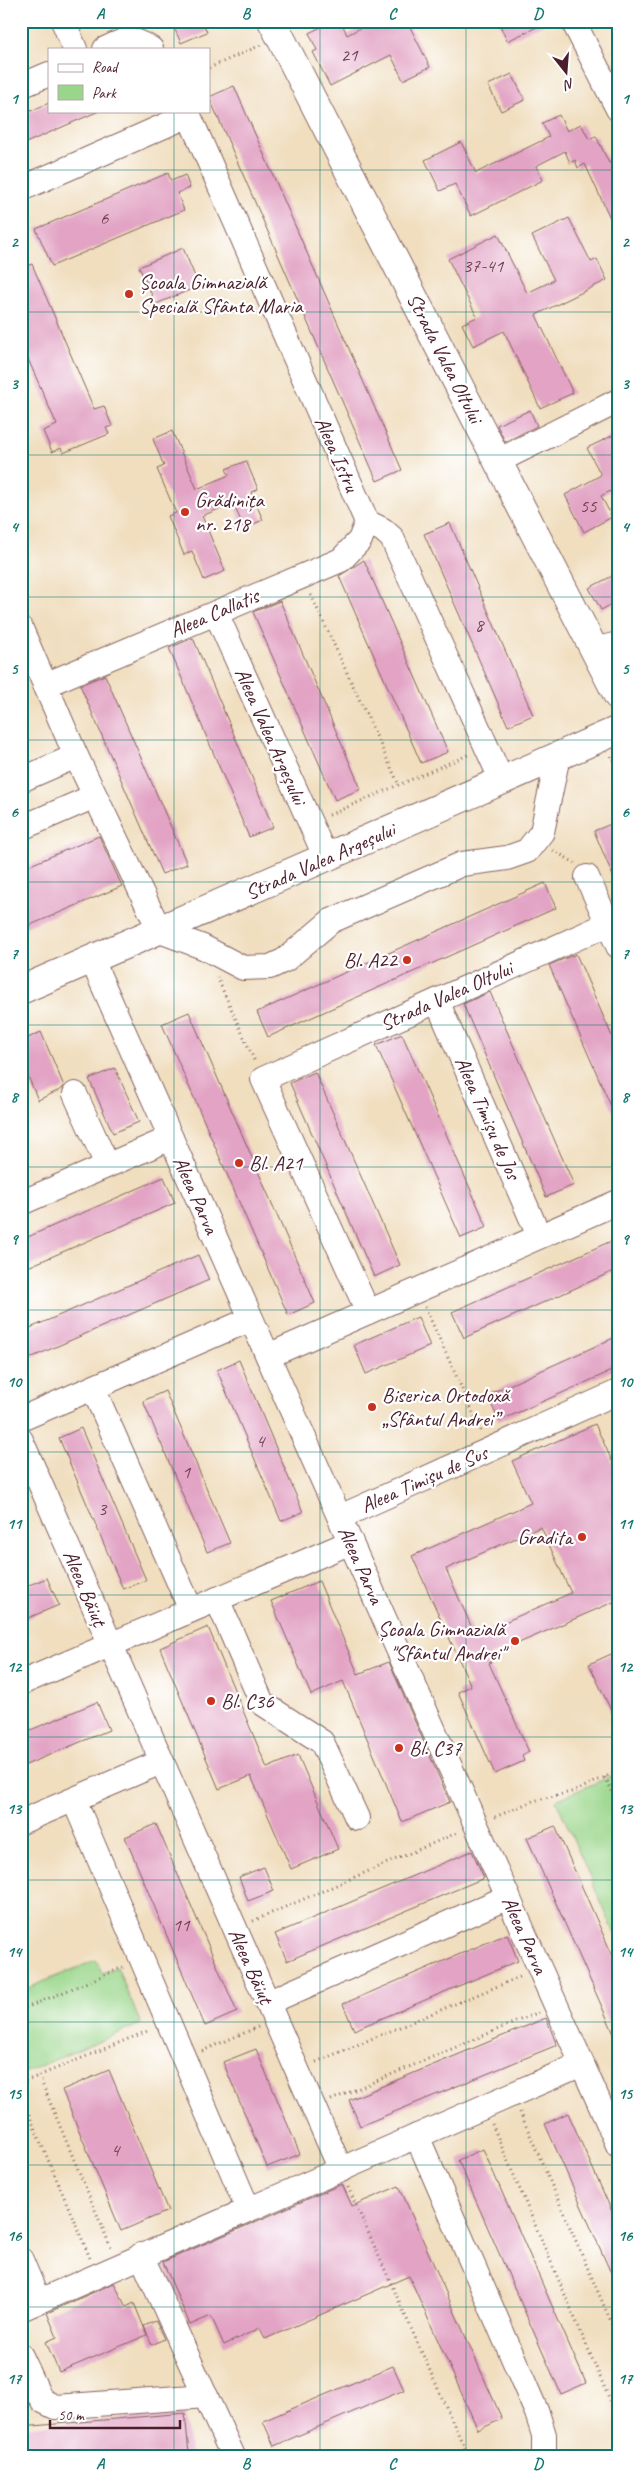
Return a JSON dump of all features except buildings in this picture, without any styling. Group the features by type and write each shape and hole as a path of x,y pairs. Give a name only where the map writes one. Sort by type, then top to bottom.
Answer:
{"main road":[{"name":"Strada Valea Oltului","path":"276,29 498,461 606,647 614,680"},
{"name":"Strada Valea Argeșului","path":"21,990 618,730"}],"street":[{"path":"63,21 75,48"},
{"path":"573,21 618,109"},
{"path":"115,44 138,41 149,48"},
{"path":"21,86 48,74"},
{"name":"Aleea Istru","path":"21,188 188,113 367,522"},
{"path":"498,461 618,401"},
{"path":"367,522 383,530 392,538 502,781"},
{"name":"Aleea Callatis","path":"45,685 341,560 360,540 367,522"},
{"name":"Aleea Valea Argeșului","path":"216,612 326,858"},
{"path":"21,629 76,756 160,931 203,947 243,968 270,967 285,960 330,921 462,864 517,856 535,843 542,832 558,756"},
{"path":"21,780 76,756"},
{"path":"21,828 95,796"},
{"path":"587,878 618,946"},
{"name":"Strada Valea Oltului","path":"263,1079 608,924"},
{"name":"Aleea Parva","path":"92,960 582,2064 616,2134"},
{"name":"Aleea Timișu de Jos","path":"437,1001 539,1236"},
{"path":"263,1079 368,1312"},
{"path":"75,1094 107,1166"},
{"name":"Aleea Parva","path":"21,1203 171,1138"},
{"path":"268,1356 618,1202"},
{"path":"21,1419 251,1319"},
{"path":"93,1388 191,1610"},
{"name":"Aleea Timișu de Sus","path":"340,1518 618,1392"},
{"name":"Aleea Băiuț","path":"21,1440 109,1645 341,2170"},
{"path":"21,1683 351,1542"},
{"path":"217,1599 262,1703 322,1742 357,1818"},
{"path":"21,1822 161,1762"},
{"path":"74,1800 248,2209"},
{"path":"271,2011 508,1897"},
{"path":"21,2260 30,2305 582,2064"},
{"path":"418,2136 537,2413 544,2435 544,2456"},
{"path":"141,2255 233,2456"},
{"path":"21,2356 43,2401 55,2407 206,2396"}],"path":[{"path":"210,67 276,29"},
{"path":"21,473 29,491 21,501"},
{"path":"302,576 399,785"},
{"path":"310,824 486,746"},
{"path":"535,843 566,857 581,869 587,878"},
{"path":"203,947 263,1079"},
{"path":"418,1290 489,1450"},
{"path":"234,1929 533,1801 575,1791 618,1771"},
{"path":"605,1777 618,1802"},
{"path":"21,2010 142,1959"},
{"path":"296,2070 540,1968"},
{"path":"313,2107 556,2005"},
{"path":"184,2058 271,2011"},
{"path":"21,2083 168,2022"},
{"path":"39,2076 118,2265"},
{"path":"21,2096 97,2275"},
{"path":"512,2096 618,2338"},
{"path":"484,2108 618,2419"},
{"path":"341,2170 468,2456"}],"green space":[{"path":"618,1773 618,1941 556,1800"},
{"path":"96,1960 102,1973 117,1967 141,2024 23,2073 21,2069 21,1991"}],"place":[{"name":"Școala Gimnazială Specială Sfânta Maria","path":"129,294"},
{"name":"Grădinița nr. 218","path":"185,512"},
{"name":"Bl. A22","path":"407,960"},
{"name":"Bl. A21","path":"239,1163"},
{"name":"Biserica Ortodoxă „Sfântul Andrei”","path":"372,1407"},
{"name":"Gradita","path":"582,1537"},
{"name":"Școala Gimnazială \"Sfântul Andrei\"","path":"515,1641"},
{"name":"Bl. C36","path":"211,1701"},
{"name":"Bl. C37","path":"399,1748"}]}
